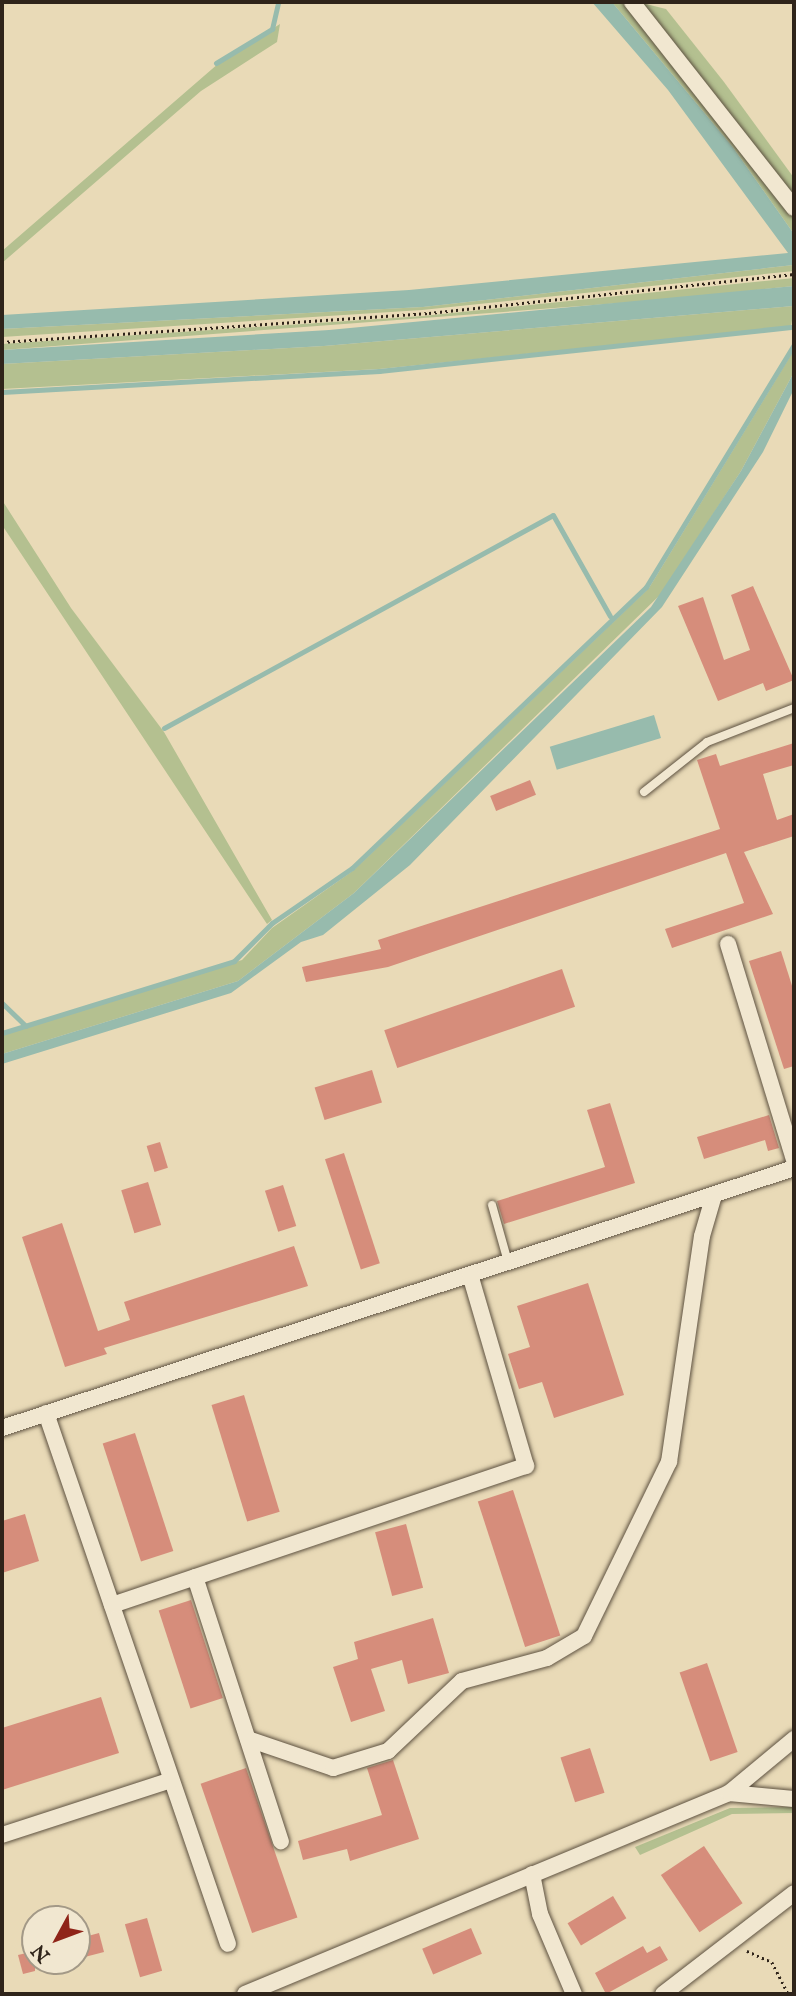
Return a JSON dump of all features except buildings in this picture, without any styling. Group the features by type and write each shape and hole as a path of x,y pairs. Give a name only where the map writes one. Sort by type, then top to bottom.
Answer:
{"street":[{"path":"632,2 794,208"},
{"path":"728,944 794,1160"},
{"path":"2,1428 794,1168"},
{"path":"248,1739 333,1768 388,1751 462,1681 547,1658 584,1636 669,1462 702,1236 714,1195"},
{"path":"112,1605 526,1466 470,1275"},
{"path":"47,1413 228,1944"},
{"path":"195,1577 281,1841"},
{"path":"246,1994 729,1793 794,1739"},
{"path":"2,1835 171,1780"},
{"path":"729,1793 794,1799"},
{"path":"532,1874 540,1914 574,1994"},
{"path":"663,1994 794,1893"}],"lane":[{"path":"644,792 708,742 794,708"},
{"path":"492,1205 508,1262"}],"path":[{"path":"2,342 429,313 794,274"},
{"path":"730,1943 772,1962 788,1994"}],"green space":[{"path":"612,2 629,2 794,215 794,234 732,146"},
{"path":"638,2 666,9 724,82 794,178 794,198"},
{"path":"280,24 277,42 201,91 2,263 2,251 219,63"},
{"path":"794,265 794,271 422,310 2,337 2,329 423,307"},
{"path":"794,278 794,286 660,300 2,350 2,344 423,316"},
{"path":"794,306 791,327 379,369 2,389 2,364 324,346"},
{"path":"794,350 794,372 741,471 662,593 354,893 238,981 2,1054 2,1035 242,960 272,928 354,870 649,588"},
{"path":"2,500 71,608 164,732 272,920 267,924 2,525"},
{"path":"794,1807 794,1813 732,1814 640,1855 635,1847 730,1808"}],"shaded area":[{"path":"592,2 612,2 732,146 794,234 794,265 423,307 2,329 2,315 409,290 788,253 668,90"},
{"path":"794,286 794,306 324,346 2,364 2,350 329,330"},
{"path":"794,372 794,389 763,452 662,607 410,865 323,935 301,942 231,993 2,1064 2,1054 238,981 354,893 651,607 741,471"},
{"path":"654,715 661,738 557,770 550,747"}],"waterway":[{"path":"216,63 272,29 278,2"},
{"path":"2,392 379,371 791,327"},
{"path":"2,1033 234,961 272,923 352,868 646,587 794,345"},
{"path":"164,728 553,515 610,616"},
{"path":"2,1003 26,1026"}]}
